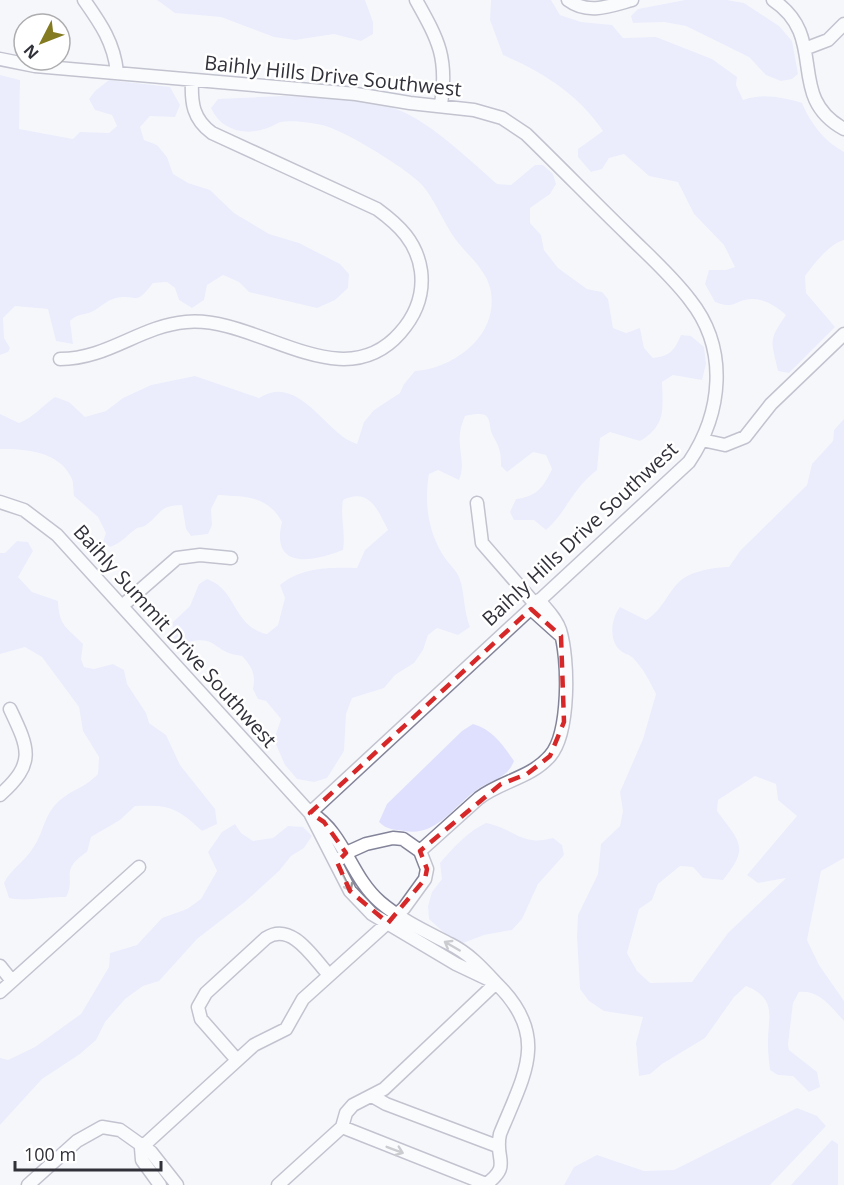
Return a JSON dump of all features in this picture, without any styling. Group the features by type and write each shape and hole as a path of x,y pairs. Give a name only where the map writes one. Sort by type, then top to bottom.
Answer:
{"street":[{"path":"84,0 107,34 115,55 117,72"},
{"path":"416,0 438,42 443,60 445,78 441,105"},
{"path":"568,0 578,6 594,9 632,0"},
{"path":"773,0 796,22 807,48 808,80 815,100 826,116 844,129"},
{"path":"807,48 828,40 844,24"},
{"name":"Baihly Hills Drive Southwest","path":"0,59 35,66 356,94 474,110 502,118 526,134 691,300 709,335 717,373 714,408 702,440 689,462 310,813"},
{"path":"60,359 90,357 171,324 204,322 243,329 322,357 350,361 368,356 389,343 407,325 415,312 420,299 420,267 408,236 397,224 377,209 212,134 204,128 193,110 192,81"},
{"path":"702,440 725,445 745,436 771,404 844,334"},
{"name":"Baihly Summit Drive Southwest","path":"0,502 24,510 43,523 122,606 310,813"},
{"path":"420,851 484,794 539,767 558,745 564,722 565,670 561,636 556,620 535,604 482,543 477,503"},
{"path":"122,606 177,558 200,555 231,558"},
{"path":"0,795 18,777 27,759 23,736 10,709"},
{"path":"310,813 324,822 368,889 392,920 456,964 496,983 521,1011 529,1048 524,1076 497,1146 502,1169 498,1176 486,1184 342,1127"},
{"path":"310,813 356,897 372,914 392,920"},
{"path":"141,1148 254,1045 286,1029 303,999 392,920 424,879 427,869 420,851 403,839 393,838 366,844 346,853 336,862"},
{"path":"0,992 139,867"},
{"path":"237,1060 201,1019 198,1007 206,993 266,938 278,932 292,936 329,975"},
{"path":"0,966 12,981"},
{"path":"278,1185 342,1127 346,1113 353,1105 384,1089 496,983"},
{"path":"372,1096 387,1104 497,1146"},
{"path":"28,1185 94,1130 102,1127 120,1130 141,1148 151,1152 177,1185"},
{"path":"141,1148 142,1160 160,1185"}],"highlighted area":[{"path":"531,609 561,636 564,722 550,756 527,774 501,784 420,851 427,869 425,879 388,923 350,891 337,862 346,853 324,822 310,813"}],"shaded area":[{"path":"157,0 365,0 373,22 373,34 361,41 334,34 295,40 274,37 221,17 175,13"},
{"path":"491,0 551,0 560,15 581,22 612,25 623,38 656,37 712,59 737,77 736,85 743,100 772,97 802,103 819,131 830,143 844,152 844,240 827,250 805,276 806,293 835,327 789,373 778,371 773,347 776,330 786,315 770,304 757,299 731,305 715,302 705,284 709,270 726,270 735,267 724,245 694,214 678,182 649,176 624,154 609,158 602,169 591,172 578,157 578,149 603,131 583,106 559,86 503,55 490,20"},
{"path":"685,0 727,0 744,3 779,26 792,41 798,74 792,79 781,81 766,75 749,57 686,26 664,22 633,23 631,16 638,9"},
{"path":"0,75 20,80 19,129 73,139 80,132 109,133 117,126 112,115 95,110 89,99 109,80 170,87 180,105 175,117 150,116 140,127 144,140 157,145 167,157 173,174 188,183 210,190 234,213 269,234 299,243 340,264 349,274 348,288 335,300 317,308 249,292 239,282 223,275 207,285 204,300 192,308 179,300 175,288 167,282 153,283 139,297 113,299 92,312 73,318 70,321 73,344 56,341 48,309 15,306 3,318 4,338 10,348 8,352 0,355"},
{"path":"282,96 358,100 401,111 425,124 464,154 497,184 511,185 535,165 543,165 553,174 556,184 550,194 530,208 530,223 541,235 544,250 558,268 587,289 602,292 608,299 613,328 626,333 640,328 644,348 653,358 671,352 681,335 691,336 704,347 706,364 702,380 673,375 662,382 662,409 659,423 640,441 610,432 600,438 597,470 581,485 546,530 534,520 514,520 510,512 516,499 534,493 546,481 552,469 546,455 533,452 507,472 501,466 500,451 491,432 488,418 482,414 465,416 460,435 462,465 459,480 438,470 429,474 427,507 431,528 439,548 459,577 470,627 458,635 437,628 428,635 423,650 414,663 395,675 384,688 352,698 346,714 344,751 327,778 314,782 297,779 285,765 274,740 281,719 266,701 258,699 253,689 252,671 242,656 224,651 208,641 180,644 172,636 173,622 190,606 199,584 207,579 224,591 248,624 267,634 278,625 285,598 280,585 306,571 326,568 357,568 365,550 388,530 372,503 360,497 343,500 343,550 319,557 307,559 288,555 282,548 280,537 282,522 276,513 263,502 247,497 218,495 211,509 212,525 208,534 191,536 186,529 182,505 174,506 164,509 145,526 137,528 110,547 103,542 106,533 98,517 74,496 72,479 65,468 40,453 0,449 0,414 19,423 34,415 55,397 69,402 85,417 106,411 123,398 151,385 195,376 259,398 273,392 287,393 299,398 345,438 357,444 364,422 374,410 400,393 415,371 446,363 472,345 482,333 489,320 492,304 488,281 480,268 460,246 429,194 411,175 372,149 331,128 312,123 285,121 256,131 240,131 226,126 211,108 218,99"},
{"path":"844,419 844,858 821,871 807,940 819,965 844,1001 844,1021 830,1005 813,993 799,992 793,1003 789,1050 817,1072 820,1087 809,1092 793,1076 778,1075 770,1070 767,1003 756,991 746,986 734,997 705,1038 650,1074 639,1076 636,1043 643,1017 604,1011 589,1001 580,989 577,937 578,915 598,874 601,844 620,826 623,811 620,792 643,739 656,694 637,662 617,647 613,636 613,623 620,607 646,620 656,612 680,581 703,570 729,567 740,551 807,485 812,464 833,441 834,430","holes":["755,776 776,784 778,800 797,816 747,875 758,883 786,878 728,933 692,982 650,983 637,971 627,953 639,909 652,900 658,884 680,866 693,867 703,878 723,880 737,860 739,845 717,811 718,800"]},
{"path":"17,541 28,542 33,551 18,577 32,592 58,601 62,622 83,644 81,659 84,667 94,669 113,664 124,670 127,684 146,713 149,723 166,735 180,765 215,809 217,824 202,831 172,809 135,806 120,820 91,837 87,852 73,864 66,897 9,898 4,883 33,848 48,815 57,803 98,774 99,757 83,731 79,707 42,657 25,647 0,654 0,553 5,553"},
{"path":"473,724 492,734 510,755 514,761 507,772 478,789 444,819 426,829 416,832 404,831 393,829 379,822 387,804 462,731"},
{"path":"486,823 496,825 525,839 553,838 562,845 564,855 538,884 522,919 512,930 484,935 463,943 452,940 429,919 428,906 432,892 442,879 440,863 467,835"},
{"path":"235,824 241,833 253,841 273,838 288,826 303,827 312,836 304,848 291,856 279,871 246,901 197,939 159,981 143,986 125,999 105,1022 96,1040 80,1054 42,1079 0,1125 0,1058 8,1060 35,1047 81,1014 109,967 110,953 137,945 162,918 187,909 201,899 217,871 208,852 222,832"},
{"path":"797,1108 817,1116 826,1126 770,1185 564,1185 574,1167 597,1155 644,1171 674,1170"},
{"path":"832,1140 838,1144 838,1185 791,1185"}]}
